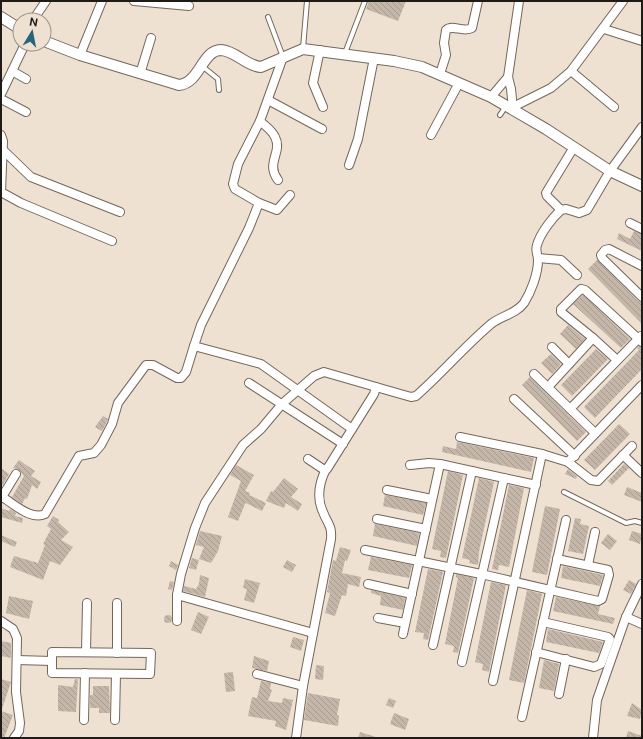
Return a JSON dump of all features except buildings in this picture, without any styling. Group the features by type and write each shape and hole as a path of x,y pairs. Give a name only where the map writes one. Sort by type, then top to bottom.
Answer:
{"street":[{"path":"38,12 46,1"},
{"path":"80,55 102,1"},
{"path":"134,1 189,6"},
{"path":"440,74 446,55 444,43 446,30 449,28 466,30 472,28 478,1"},
{"path":"510,107 511,89 508,77 519,1"},
{"path":"510,107 551,88 571,71 604,29 623,1"},
{"path":"1,17 12,24"},
{"path":"604,29 641,38"},
{"path":"140,74 151,38"},
{"path":"52,44 80,55 176,84 182,84 192,80 211,53 220,50 229,52 257,67 266,66 303,48 410,64 440,74 491,96 610,170 642,186"},
{"path":"320,50 313,86 323,107"},
{"path":"1,94 21,52"},
{"path":"283,57 260,121 240,160 233,184 235,189 259,203 277,210 290,195"},
{"path":"349,165 358,140 374,58"},
{"path":"12,71 26,79"},
{"path":"571,71 614,107"},
{"path":"491,96 508,77"},
{"path":"431,135 460,83"},
{"path":"1,99 26,112"},
{"path":"268,100 322,129"},
{"path":"260,121 270,130 276,140 272,168 278,180"},
{"path":"177,621 177,595 191,540 205,503 243,446 261,429 282,404 314,376 324,372 411,397 418,395 469,343 493,323 521,306 536,274 538,258 536,252 537,244 561,210 566,209 578,213 586,210 610,170 642,127"},
{"path":"1,135 3,141 1,192 21,203 112,241"},
{"path":"561,210 547,196 546,193 574,147"},
{"path":"3,150 31,177 120,212"},
{"path":"16,474 1,498 36,516 45,514 80,456 94,453 101,445 112,424 118,403 146,365 153,365 177,378 181,378 186,372 201,325 249,228 259,203"},
{"path":"630,223 642,229"},
{"path":"642,266 609,249 601,255 602,258 642,295"},
{"path":"538,258 561,260 577,275"},
{"path":"570,409 617,360 641,339 585,290 581,289 560,312 594,338 617,360"},
{"path":"548,387 594,338"},
{"path":"194,346 261,364 298,389 312,402 352,429"},
{"path":"552,347 570,364"},
{"path":"534,374 595,433"},
{"path":"249,383 343,444"},
{"path":"568,462 642,385"},
{"path":"296,738 303,686 332,530 322,511 319,498 321,478 374,394 376,387"},
{"path":"514,399 575,456"},
{"path":"460,437 542,454 568,462 594,482 598,481 632,446"},
{"path":"493,681 516,582 542,454"},
{"path":"623,455 642,473"},
{"path":"308,459 326,469"},
{"path":"410,465 429,463 440,464 536,485"},
{"path":"403,634 440,464"},
{"path":"433,645 472,471"},
{"path":"462,662 504,478"},
{"path":"387,490 432,499"},
{"path":"376,519 426,530"},
{"path":"522,717 566,520"},
{"path":"588,565 595,532"},
{"path":"365,550 419,560 601,600 609,572 588,565 557,558"},
{"path":"368,584 412,594"},
{"path":"593,738 596,700 626,617 642,584"},
{"path":"177,595 313,633"},
{"path":"86,652 87,603"},
{"path":"116,653 118,603"},
{"path":"626,617 642,624"},
{"path":"378,618 405,623"},
{"path":"1,621 8,625 16,634 16,692 20,723 19,729 14,738"},
{"path":"536,652 598,666 609,645 610,637 543,622"},
{"path":"52,652 86,652 151,653 150,674 52,672 52,652"},
{"path":"17,660 52,661"},
{"path":"559,694 566,660"},
{"path":"84,720 85,673"},
{"path":"115,720 116,674"},
{"path":"257,674 303,686"}],"lane":[{"path":"303,48 307,1"},
{"path":"344,53 364,1"},
{"path":"268,17 283,57"},
{"path":"202,66 218,79 219,90"},
{"path":"500,116 510,107"},
{"path":"564,492 626,523 635,521 642,523"}]}
